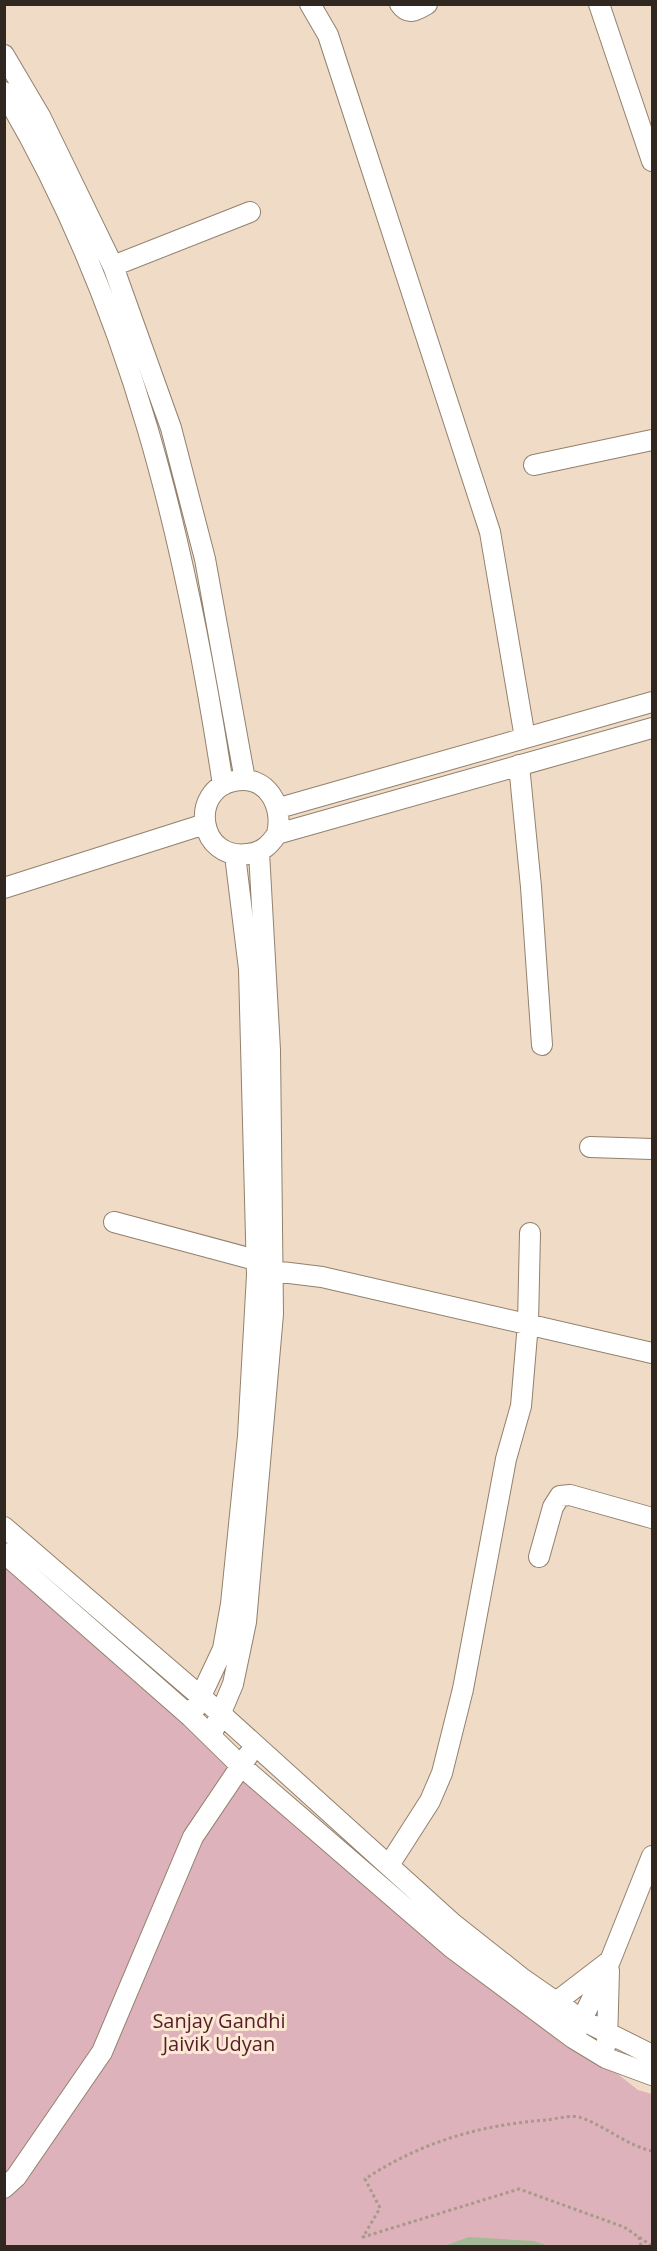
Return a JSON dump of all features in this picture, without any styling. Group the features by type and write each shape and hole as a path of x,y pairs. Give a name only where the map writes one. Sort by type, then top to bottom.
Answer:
{"street":[{"path":"310,4 328,35 490,532 525,738"},
{"path":"400,4 405,10 411,12 427,4"},
{"path":"599,4 652,161"},
{"path":"4,55 40,116 113,266 171,428 205,559 245,780"},
{"path":"4,92 59,195 101,290 135,382 176,529 207,680 223,785"},
{"path":"113,266 250,212"},
{"path":"534,465 652,440"},
{"path":"279,808 652,702"},
{"path":"277,834 652,728"},
{"path":"519,765 531,886 542,1045"},
{"path":"245,780 266,789 279,808 280,821 277,834 270,844 259,852 235,855 215,844 205,824 208,802 223,785 245,780"},
{"path":"4,888 205,824"},
{"path":"211,1736 233,1684 250,1590 268,1386 273,1271 270,1050 259,852"},
{"path":"191,1717 223,1649 231,1604 248,1436 256,1260 249,969 235,855"},
{"path":"590,1148 652,1149"},
{"path":"114,1222 256,1260"},
{"path":"389,1865 430,1800 441,1773 464,1689 506,1459 521,1406 528,1323 530,1233"},
{"path":"273,1271 322,1277 652,1353"},
{"path":"539,1557 553,1507 560,1496 578,1497 652,1518"},
{"path":"4,1527 202,1697 307,1794 452,1922 523,1979 573,2038 606,2058 652,2075"},
{"path":"4,1553 191,1717 240,1765 452,1948 549,2008 582,2020 652,2055"},
{"path":"4,2188 16,2177 102,2052 193,1837 240,1765 256,1745"},
{"path":"573,2038 609,1961 652,1856"},
{"path":"549,2008 609,1961"},
{"path":"606,2058 609,1961"}],"path":[{"path":"652,2151 639,2148 580,2117 502,2123 434,2142 393,2160 365,2178 380,2208 363,2237 519,2189 624,2227 652,2246"},
{"path":"639,2237 641,2247"}],"green space":[{"name":"Sanjay Gandhi Jaivik Udyan","path":"4,1562 355,1866 638,2090 652,2094 652,2246 5,2246"}],"shaded area":[{"path":"469,2237 534,2241 549,2246 444,2246"}]}
